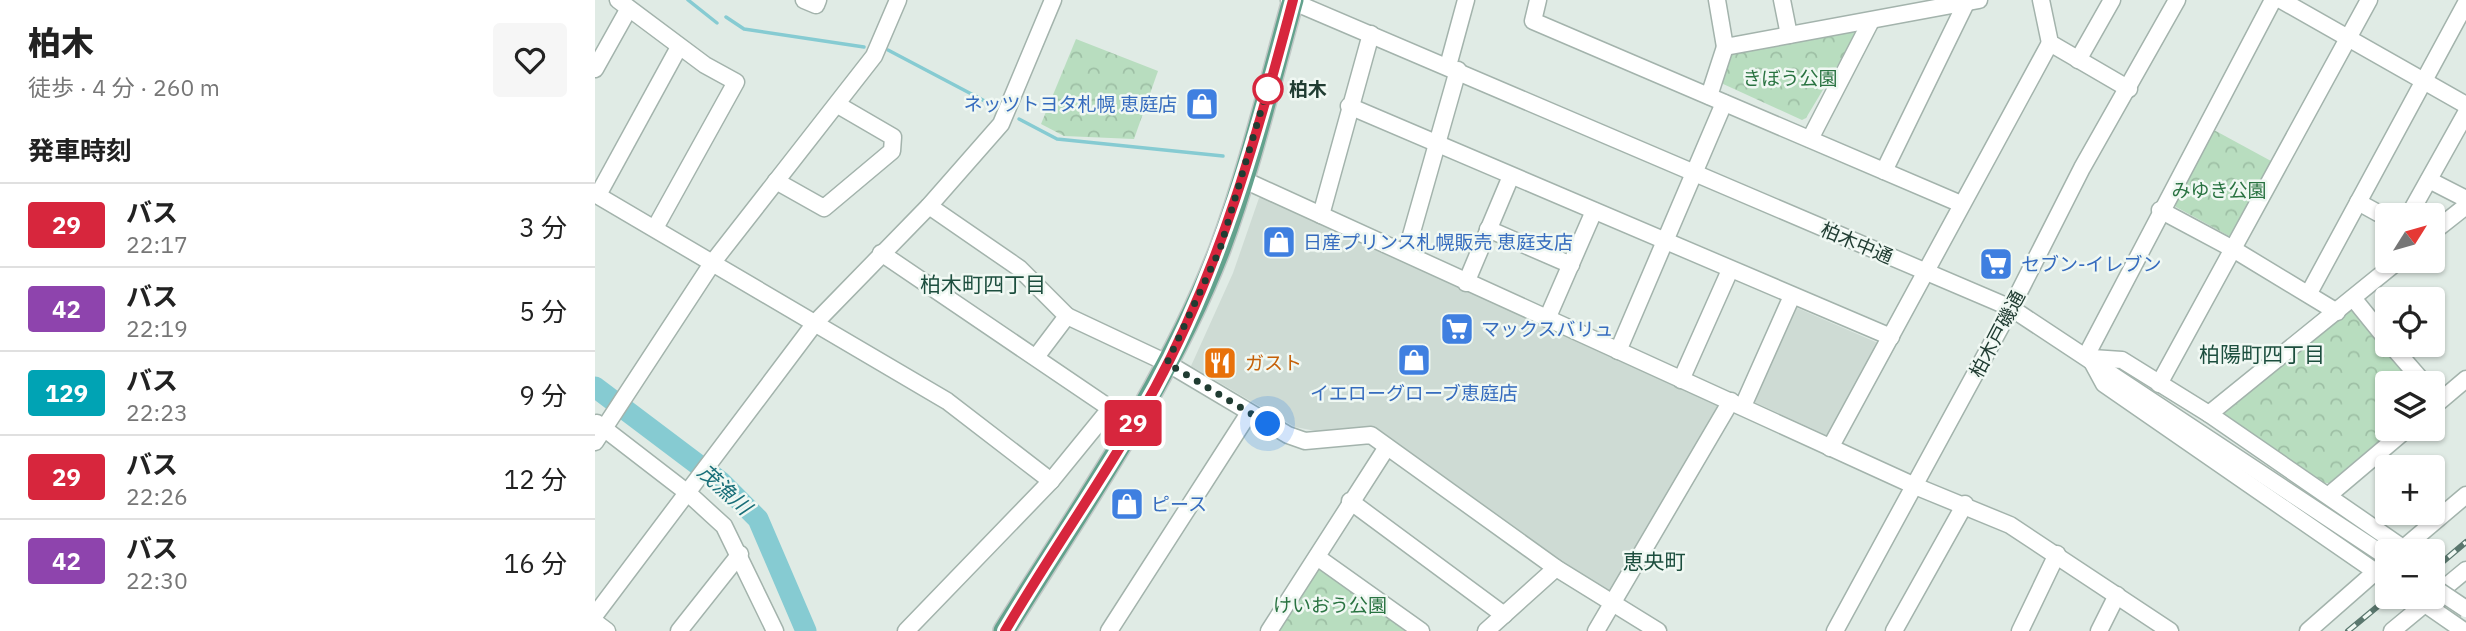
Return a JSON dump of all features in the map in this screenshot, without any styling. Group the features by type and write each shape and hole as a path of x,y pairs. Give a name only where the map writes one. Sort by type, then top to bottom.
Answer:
{"main road":[{"path":"1008,630 1140,412 1167,363 1220,249 1292,1"}],"street":[{"path":"804,0 816,5 818,0"},
{"path":"775,631 740,554 724,526 692,489 601,427 713,262 874,56 898,0"},
{"path":"595,615 814,323 929,206 1001,124 1053,0"},
{"path":"1406,253 1453,68 1466,0"},
{"path":"1538,0 1533,21 1961,204"},
{"path":"1618,351 1666,242 1693,172 1716,99 1725,47 1717,0"},
{"path":"1782,0 1789,35"},
{"path":"1830,448 2050,43 2041,0"},
{"path":"2078,60 2112,0"},
{"name":"柏木戸磯通","path":"1835,631 2011,308 2082,168 2177,0"},
{"path":"2088,357 2160,210 2273,0"},
{"path":"2281,0 2466,105"},
{"path":"2159,384 2369,0"},
{"name":"柏木中通","path":"1292,1 2011,308 2375,549"},
{"path":"1725,47 1973,1"},
{"path":"1884,171 1973,1"},
{"path":"2309,293 2423,81 2461,26 2466,3"},
{"path":"595,69 623,5 679,47 736,82 655,228"},
{"path":"1810,139 1871,21"},
{"path":"1321,215 1371,34"},
{"path":"2050,43 2129,89"},
{"path":"679,47 596,195 947,401 1051,481"},
{"path":"776,181 824,208 892,151 893,137 838,105"},
{"path":"1349,106 1891,337"},
{"path":"2416,203 2466,113"},
{"path":"1466,283 1511,176"},
{"path":"1242,179 1466,283 1737,403 1830,448 2010,525 2170,631"},
{"path":"2429,180 2466,199"},
{"path":"2358,202 2375,211"},
{"path":"929,206 1020,268 1067,316 1167,363 1288,435 1305,441 1371,435 1556,568 1658,631"},
{"path":"2445,223 2466,206"},
{"path":"2160,210 2309,293 2336,312"},
{"path":"1547,319 1594,212"},
{"path":"1488,229 1571,265"},
{"path":"881,253 1114,411 1140,412"},
{"path":"1681,380 1730,270"},
{"path":"2209,414 2384,273"},
{"path":"1597,631 1737,403 1792,296"},
{"path":"2353,299 2375,326"},
{"path":"1036,357 1067,316"},
{"path":"2088,357 2122,360 2209,414 2329,495 2387,539"},
{"path":"2088,357 2103,384 2375,563"},
{"path":"2401,357 2414,371"},
{"path":"2445,394 2466,379"},
{"path":"906,631 1051,481 1097,424 1114,411"},
{"path":"1109,631 1249,414"},
{"path":"2329,495 2393,441"},
{"path":"1269,631 1387,447"},
{"path":"2415,539 2466,495"},
{"path":"1350,501 1504,615"},
{"path":"1894,631 1965,505"},
{"path":"679,631 740,554"},
{"path":"2020,631 2057,554"},
{"path":"1317,557 1422,631"},
{"path":"1486,631 1556,568"},
{"path":"2308,631 2375,572"},
{"path":"2445,590 2462,579"},
{"path":"2099,631 2117,595"},
{"path":"2445,595 2466,609"},
{"path":"2392,631 2419,609"},
{"path":"2432,609 2464,631"},
{"path":"595,622 607,631"}],"shaded area":[{"path":"1264,196 1720,403 1607,597 1376,429 1316,431 1295,427 1191,366 1233,273 1259,198"},
{"path":"1795,307 1878,343 1831,437 1754,402"}],"green space":[{"name":"きぼう公園","path":"1854,29 1857,33 1806,118 1802,120 1721,83 1731,54"},
{"path":"1076,39 1158,71 1134,139 1064,136 1041,124"},
{"name":"みゆき公園","path":"2214,130 2271,161 2233,235 2229,236 2176,207 2174,203"},
{"path":"2351,307 2375,336 2375,357 2392,357 2404,371 2375,371 2375,441 2379,441 2329,483 2325,483 2225,416 2225,413"},
{"name":"けいおう公園","path":"1321,566 1410,631 1278,631"}],"waterway":[{"path":"688,0 717,23"},
{"path":"726,17 744,29 864,47"},
{"path":"888,50 998,108"},
{"path":"1019,119 1057,139 1223,156"},
{"name":"茂漁川","path":"595,387 721,482 758,519 806,631"}],"railway":[{"path":"2445,560 2466,542"},
{"path":"2348,631 2375,609"}],"bus line":[{"name":"29","path":"1005,631 1154,389 1220,249 1293,0"}],"place":[{"name":"柏木","path":"1268,89"},
{"name":"ネッツトヨタ札幌 恵庭店","path":"1202,104"},
{"name":"日産プリンス札幌販売 恵庭支店","path":"1279,242"},
{"name":"セブン-イレブン","path":"1996,264"},
{"name":"マックスバリュ","path":"1457,329"},
{"name":"イエローグローブ恵庭店","path":"1414,360"},
{"name":"ガスト","path":"1220,363"},
{"name":"ピース","path":"1127,504"}],"district":[{"name":"柏木町四丁目","path":"983,284"},
{"name":"柏陽町四丁目","path":"2262,354"},
{"name":"恵央町","path":"1654,561"}],"route":[{"path":"1268,89 1271,77 1220,249 1167,363 1268,424"}]}
